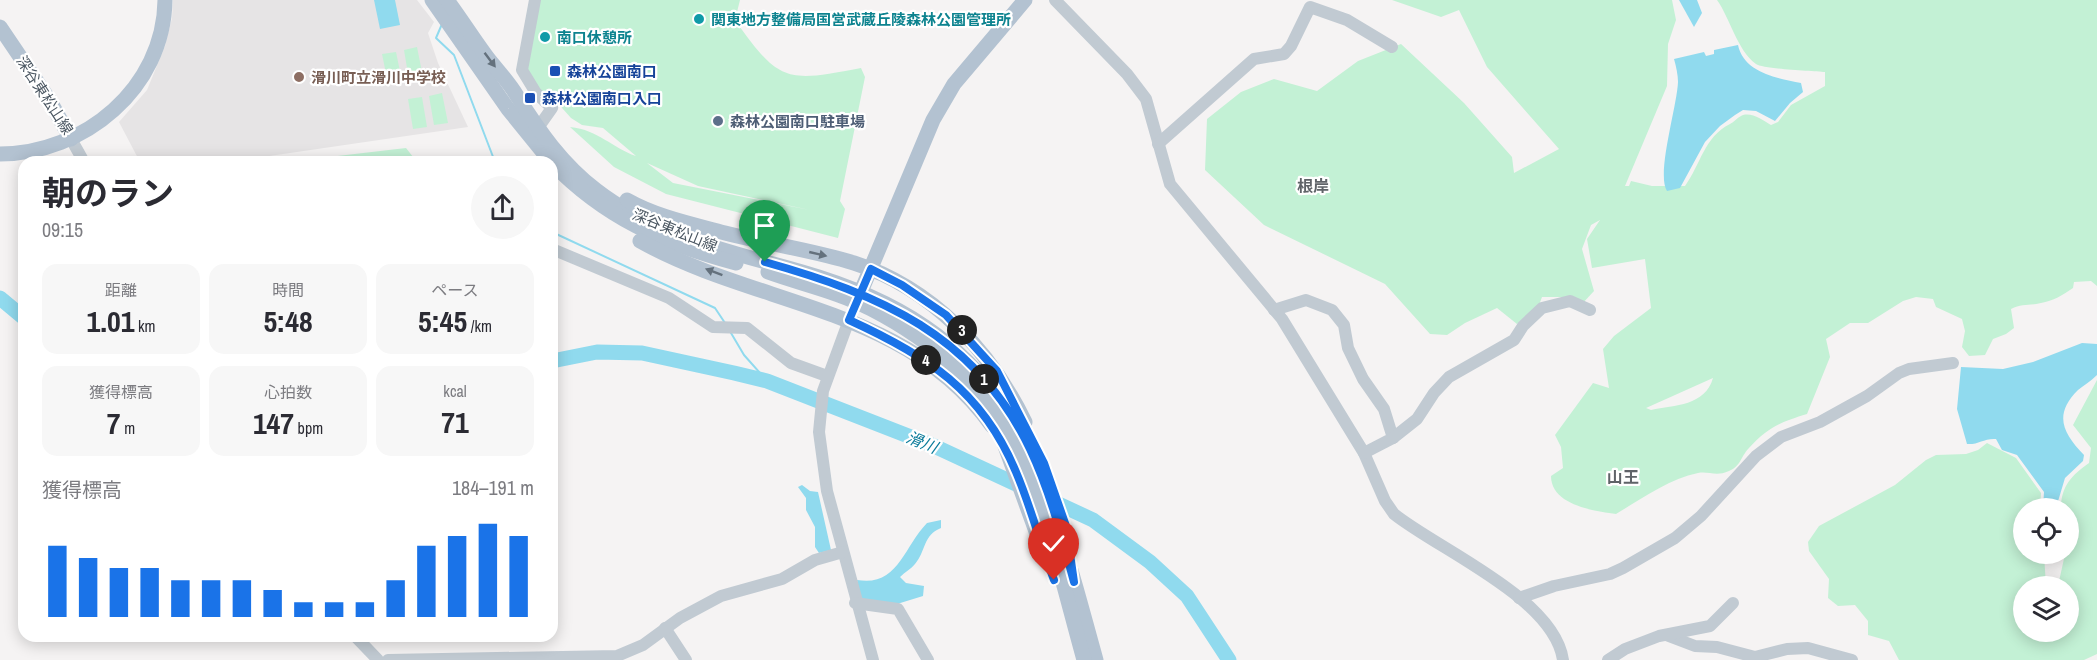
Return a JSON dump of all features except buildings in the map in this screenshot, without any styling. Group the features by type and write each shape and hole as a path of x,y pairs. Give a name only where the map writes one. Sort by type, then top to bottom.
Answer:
{"main road":[{"name":"深谷東松山線","path":"0,27 50,101 71,139 90,128 122,103 144,72 159,39 165,0"},
{"name":"深谷東松山線","path":"432,0 448,10 540,125 589,176 643,208 676,220 871,269 902,285 946,315 997,371 1044,463 1066,526 1074,582"},
{"path":"849,320 933,120 954,84 1025,0"},
{"name":"深谷東松山線","path":"448,10 536,156"},
{"name":"深谷東松山線","path":"517,95 528,116 563,160 597,191 627,211 702,243 870,302 946,342 991,387 1030,449 1045,486 1096,660"},
{"name":"深谷東松山線","path":"508,109 545,156"},
{"path":"0,154 39,150 71,139"},
{"name":"深谷東松山線","path":"558,170 586,196 642,231 699,254 846,293"},
{"name":"深谷東松山線","path":"558,181 602,218 644,243 750,286 849,320 893,341 940,369 965,391 1006,448 1054,580 1070,610"},
{"name":"深谷東松山線","path":"870,302 922,338 973,383 1012,439 1029,476 1084,660"}],"street":[{"path":"535,0 522,70 536,93 552,108 540,125"},
{"path":"1055,0 1138,88 1152,114 1170,184 1274,310 1364,453 1385,501 1394,514 1519,598 1555,635 1563,660"},
{"path":"1158,144 1254,59 1284,54 1291,46 1310,7 1347,20 1392,46"},
{"path":"71,139 81,156"},
{"path":"558,252 669,298 714,327 747,328 791,363 826,380"},
{"path":"1274,310 1306,300 1332,310 1344,325 1348,348 1363,378 1384,409 1393,438"},
{"path":"1364,453 1393,438 1417,419 1434,393 1449,377 1514,340 1531,316 1542,308 1570,301 1590,310"},
{"path":"849,320 826,380 819,426 827,491 855,603 873,660"},
{"path":"1519,598 1554,586 1610,574 1623,568 1676,538 1701,516 1756,456 1781,437 1820,422 1857,402 1899,373 1909,369 1953,363"},
{"path":"388,660 617,656 643,645 665,628 721,596 782,579 815,560 843,552"},
{"path":"855,603 898,609 928,660"},
{"path":"1608,660 1635,645 1666,635 1710,626 1733,603"},
{"path":"665,628 686,660"},
{"path":"1666,635 1695,646 1717,647 1755,657 1787,649 1808,648 1838,654 1852,660"},
{"path":"361,642 378,660"}],"shaded area":[{"name":"滑川町立滑川中学校","path":"173,0 417,0 434,22 428,33 438,63 468,127 270,156 137,156 119,122 147,90 165,46 172,18"}],"green space":[{"path":"540,0 740,0 735,20 750,41 775,67 800,76 861,68 865,77 840,201 845,209 838,238 666,194 614,167 570,127 597,135 636,156 603,128 582,125 571,118 554,99 549,102 527,73","holes":["647,163 698,186 810,210 673,183"]},
{"path":"1392,0 1672,0 1676,20 1668,44 1667,86 1625,186 1629,186 1631,181 1652,186 1685,186 1714,136 1721,129 1745,115 1756,117 1771,125 1778,122 1791,105 1825,86 1825,72 1756,64 1744,51 1717,0 2097,0 2097,286 2091,281 2074,282 2073,288 2054,299 2011,309 2014,328 1993,339 1985,355 1969,356 1962,347 1965,331 1962,319 1936,307 1933,299 1916,297 1903,301 1868,323 1850,323 1826,339 1830,357 1807,414 1769,430 1749,448 1733,469 1720,474 1698,473 1676,480 1616,514 1575,505 1558,494 1553,486 1551,476 1563,468 1561,447 1555,435 1593,383 1609,388 1603,349 1614,336 1651,308 1645,259 1592,268 1587,239 1600,220 1591,225 1582,249 1594,291 1582,304 1567,297 1542,297 1539,305 1517,324 1497,308 1465,323 1447,335 1430,334 1385,284 1264,225 1205,170 1207,119 1241,92 1274,79 1317,91 1358,61 1401,44 1464,103 1512,157 1514,173 1559,149 1487,67 1459,10 1441,17","holes":["1713,378 1703,394 1688,403 1651,410 1646,408"]},
{"path":"417,47 423,77 409,80 404,50"},
{"path":"396,52 402,81 388,83 382,54"},
{"path":"442,93 448,123 434,125 429,96"},
{"path":"422,97 427,127 413,129 408,99"},
{"path":"406,148 412,156 337,156"},
{"path":"2097,380 2097,654 2084,660 1899,660 1889,641 1868,635 1868,621 1855,605 1838,606 1828,598 1829,579 1809,551 1808,542 1819,526 1895,485 1926,460 1936,455 1966,454 1978,450 1987,443 2016,458 2041,493 2041,498 2013,498 2013,564 2045,564 2045,576 2013,576 2013,642 2079,642 2079,576 2060,576 2063,564 2079,564 2079,498 2062,498 2065,487 2077,472 2089,463 2091,448 2073,425"}],"water":[{"path":"374,0 395,0 400,25 380,29"},
{"path":"1679,0 1697,0 1702,13 1694,27"},
{"path":"1738,45 1741,54 1754,68 1772,76 1801,83 1803,92 1775,121 1756,111 1743,110 1735,115 1720,126 1705,142 1680,188 1667,191 1664,182 1665,156 1678,82 1674,59 1704,52 1706,56 1714,54 1714,50"},
{"path":"2082,343 2097,344 2097,375 2070,399 2063,416 2066,431 2084,455 2083,461 2065,478 2059,498 2044,498 2044,492 2017,455 2002,450 1996,439 1967,444 1957,409 1961,367 2003,369 2033,362"},
{"path":"802,485 810,491 818,492 831,550 819,553 815,547 815,527 806,510 806,498 798,487"},
{"path":"941,520 941,528 928,539 919,559 900,577 906,583 924,586 923,596 897,604 861,599 857,580 871,581 891,572 927,523"}],"waterway":[{"path":"442,24 436,38 454,55 493,156"},
{"path":"558,235 715,308 725,323"},
{"name":"滑川","path":"0,298 18,313"},
{"path":"731,333 744,355 767,381"},
{"name":"滑川","path":"558,360 597,352 642,353 734,373 767,381 934,446 1093,520 1150,562 1187,596 1229,660"}],"place":[{"name":"関東地方整備局国営武蔵丘陵森林公園管理所","path":"699,19"},
{"name":"南口休憩所","path":"545,37"},
{"name":"森林公園南口","path":"555,71"},
{"name":"滑川町立滑川中学校","path":"299,77"},
{"name":"森林公園南口入口","path":"530,98"},
{"name":"森林公園南口駐車場","path":"718,121"}],"district":[{"name":"根岸","path":"1313,186"},
{"name":"山王","path":"1623,477"}],"route":[{"path":"765,262 806,273 848,288 864,294 872,297 916,321 946,342 970,364 991,387 1030,449 1045,486 1074,582 1066,526 1044,463 997,371 965,333 946,315 923,299 871,269 849,320 912,351 940,369 965,391 981,411 1006,448 1054,580"}]}
